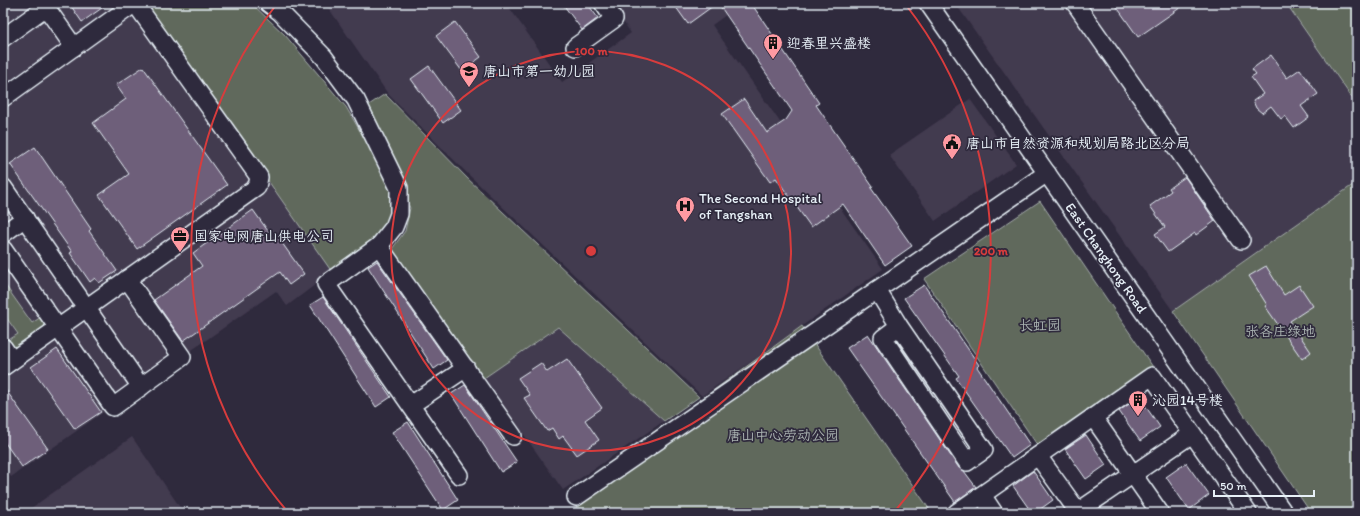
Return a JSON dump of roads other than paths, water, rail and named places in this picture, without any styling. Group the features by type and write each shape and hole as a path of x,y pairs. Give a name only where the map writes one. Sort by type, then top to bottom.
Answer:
{"street":[{"path":"3,98 135,3 259,177 256,187 127,278 6,358"},
{"path":"575,47 614,19 603,3"},
{"path":"1075,3 1241,240"},
{"path":"3,38 44,5 74,47"},
{"name":"East Changhong Road","path":"935,5 1047,173 1284,513"},
{"path":"280,6 324,57 356,100 399,188 399,214 394,227 379,246 326,284 459,475"},
{"path":"576,497 1047,173"},
{"path":"3,187 141,386"},
{"path":"3,234 25,218"},
{"path":"379,246 513,436"},
{"path":"3,249 113,407 182,357 127,278"},
{"path":"877,290 984,450 967,462 883,338 900,326"},
{"path":"411,405 466,368"},
{"path":"956,513 1152,376 1242,511"},
{"path":"1093,417 1160,513"},
{"path":"1038,456 1078,513 1192,434"},
{"path":"982,495 994,513"}],"place":[{"name":"迎春里兴盛楼","path":"773,60"},
{"name":"唐山市第一幼儿园","path":"469,88"},
{"name":"唐山市自然资源和规划局路北区分局","path":"952,160"},
{"name":"The Second Hospital of Tangshan","path":"685,223"},
{"name":"国家电网唐山供电公司","path":"180,253"},
{"name":"沁园14号楼","path":"1138,417"}],"park label":[{"name":"长虹园","path":"1040,325"},
{"name":"张各庄绿地","path":"1280,331"},
{"name":"唐山中心劳动公园","path":"783,435"}]}
